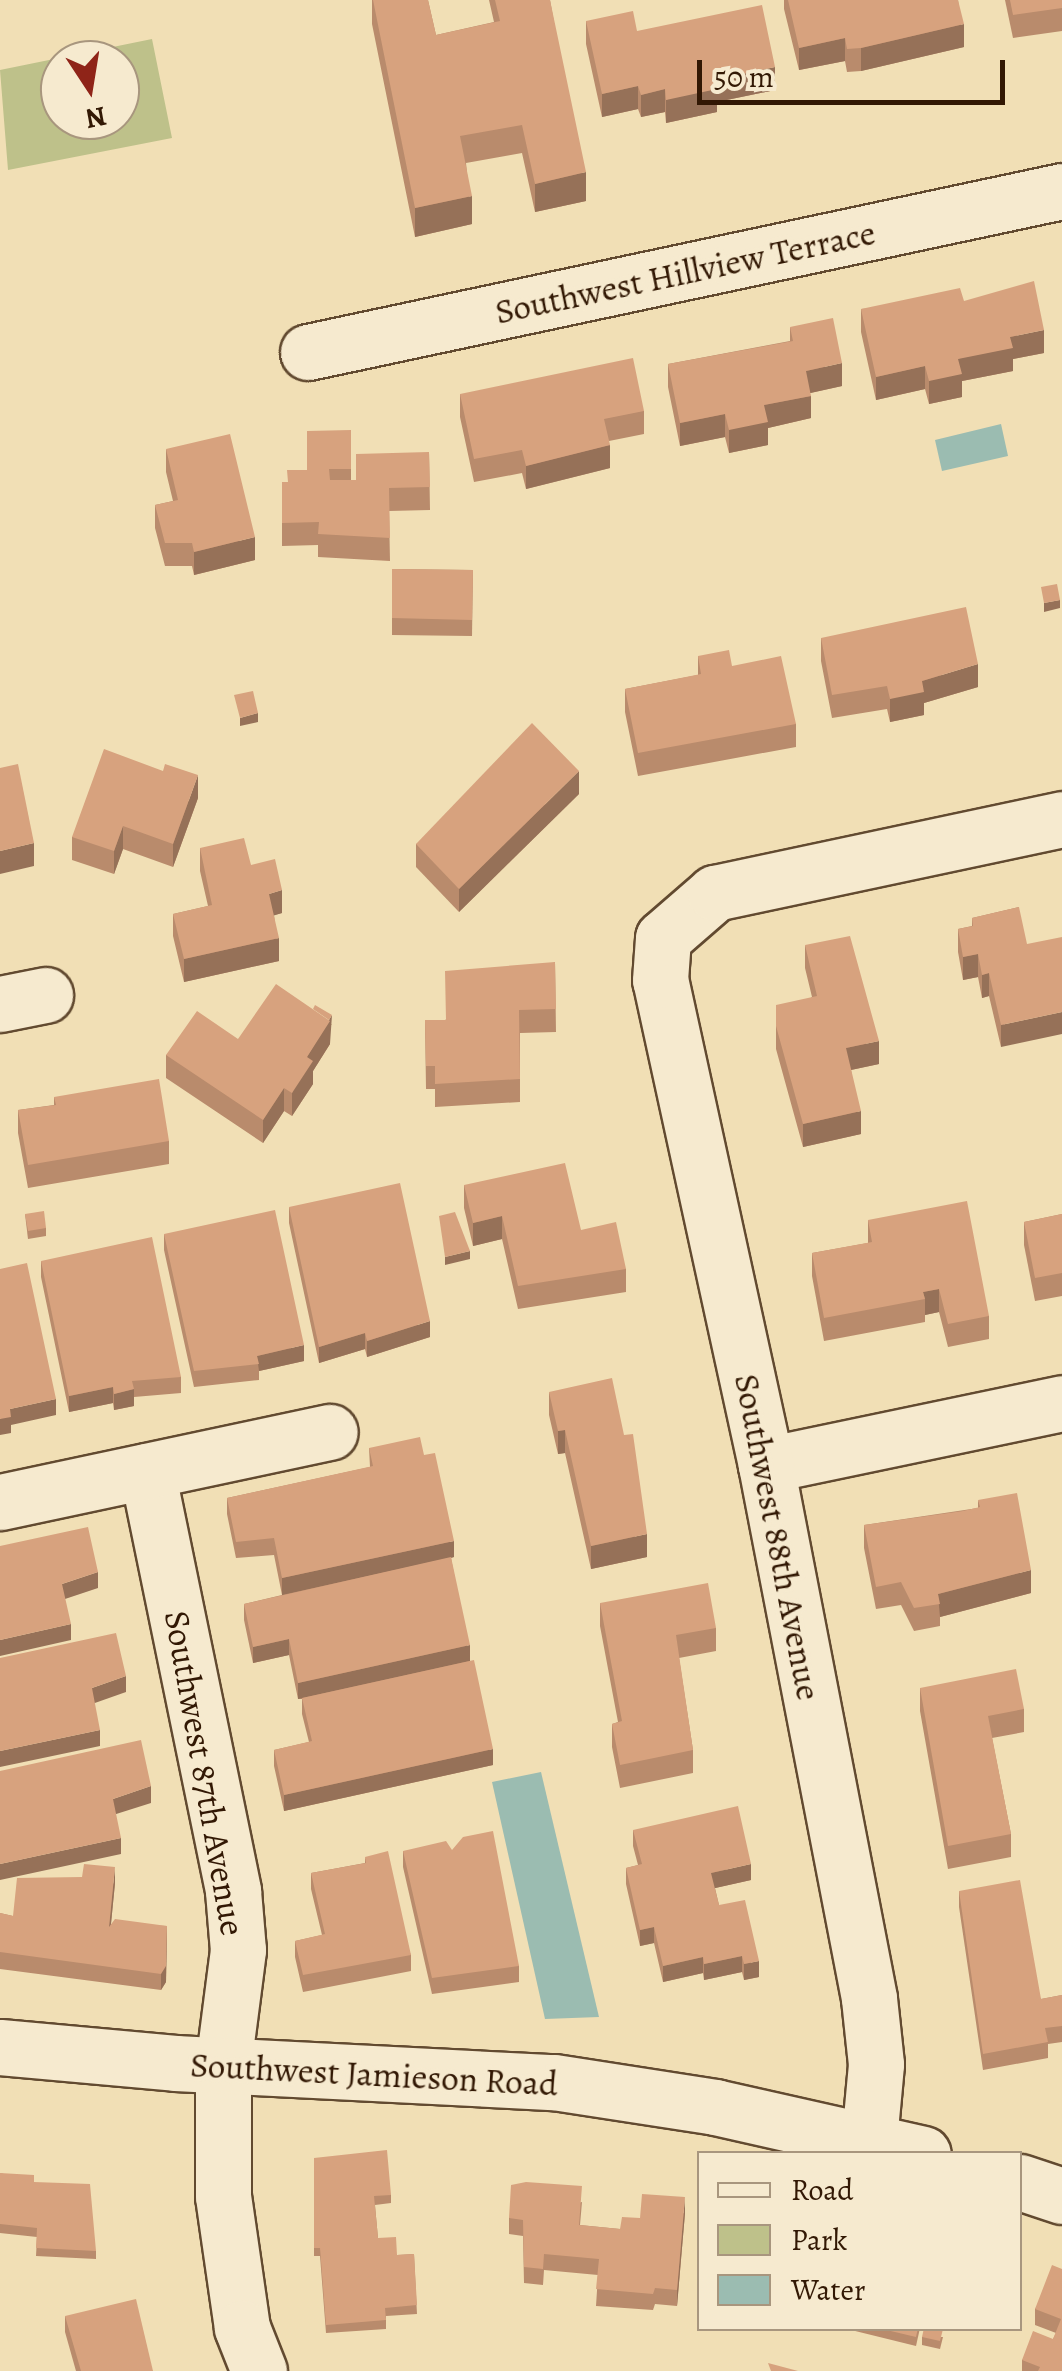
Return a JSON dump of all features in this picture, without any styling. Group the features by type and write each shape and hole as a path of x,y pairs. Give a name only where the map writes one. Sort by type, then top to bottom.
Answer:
{"street":[{"name":"Southwest Hillview Terrace","path":"308,352 1062,191"},
{"name":"Southwest 88th Avenue","path":"869,2140 876,2064 869,1998 766,1465 660,980 663,938 715,893 1062,819"},
{"path":"766,1465 1062,1403"},
{"path":"0,1502 330,1432"},
{"name":"Southwest 87th Avenue","path":"147,1471 234,1891 238,1950 223,2066 223,2196 242,2328 259,2371"},
{"name":"Southwest Jamieson Road","path":"0,2047 223,2066 554,2082 911,2151"},
{"path":"1022,2183 1062,2196"}],"green space":[{"path":"152,39 172,138 8,170 0,70 40,62 40,140 140,140 140,41"}],"water":[{"path":"1001,424 1008,456 942,471 935,440"},
{"path":"541,1772 599,2017 545,2019 492,1782"}],"building":[{"path":"373,0 428,0 436,35 500,21 495,0 550,0 586,172 535,184 522,125 460,136 472,196 415,208"},
{"path":"788,0 958,0 964,24 861,48 847,49 845,38 799,48"},
{"path":"1010,0 1062,0 1062,8 1013,15"},
{"path":"762,5 775,67 714,80 717,89 666,100 665,89 641,95 638,86 602,94 586,21 633,11 637,31"},
{"path":"1034,281 1044,330 1010,337 1013,348 958,359 962,374 929,381 925,366 876,377 861,309 960,288 964,301"},
{"path":"833,318 842,363 806,371 811,396 764,405 768,422 729,430 725,414 680,423 668,364 793,341 790,327"},
{"path":"633,358 644,411 604,419 610,445 526,466 522,450 474,459 460,394"},
{"path":"351,430 351,469 329,469 330,480 356,480 356,454 429,452 430,487 389,488 390,538 318,534 319,522 282,523 282,482 288,482 287,470 307,470 307,431"},
{"path":"230,434 255,537 194,552 192,543 165,543 155,505 178,500 166,449"},
{"path":"392,569 473,570 472,620 392,618"},
{"path":"1057,584 1060,600 1044,603 1041,587"},
{"path":"966,607 978,664 922,681 924,692 890,699 887,686 832,695 821,638"},
{"path":"729,650 732,666 781,656 796,724 638,753 625,689 701,674 698,656"},
{"path":"253,691 258,713 240,718 234,695"},
{"path":"532,723 579,771 459,889 416,844"},
{"path":"104,749 163,771 165,764 198,775 173,844 123,826 114,851 72,837"},
{"path":"18,764 34,843 0,851 0,768"},
{"path":"244,838 251,865 275,859 282,890 269,894 279,938 184,959 173,914 212,905 200,848"},
{"path":"1019,907 1027,944 1062,937 1062,1012 1001,1025 989,973 982,975 978,954 963,957 958,929 973,926 972,918"},
{"path":"850,936 879,1041 846,1048 861,1111 803,1124 776,1026 776,1005 817,996 805,945"},
{"path":"555,962 556,1009 519,1010 520,1079 435,1084 435,1066 426,1066 425,1020 446,1020 445,971"},
{"path":"276,984 330,1021 307,1057 313,1061 292,1093 284,1088 263,1120 166,1055 197,1011 238,1039"},
{"path":"315,1005 332,1015 329,1020 313,1009"},
{"path":"159,1079 169,1141 28,1165 18,1110 56,1105 54,1097"},
{"path":"565,1163 581,1230 616,1222 626,1269 518,1286 502,1216 473,1223 464,1185"},
{"path":"400,1183 430,1321 367,1341 365,1333 319,1347 289,1207"},
{"path":"967,1201 989,1316 948,1324 939,1289 923,1292 925,1299 824,1318 812,1253 872,1242 868,1220"},
{"path":"275,1210 304,1345 257,1356 259,1364 194,1371 164,1234"},
{"path":"44,1211 46,1228 28,1231 25,1214"},
{"path":"455,1212 470,1251 445,1257 439,1216"},
{"path":"1062,1214 1062,1273 1035,1278 1024,1222"},
{"path":"152,1237 181,1377 132,1381 134,1389 114,1394 113,1387 69,1396 41,1261"},
{"path":"27,1263 56,1399 10,1409 11,1417 0,1419 0,1269"},
{"path":"612,1378 624,1435 633,1434 647,1534 591,1546 565,1430 558,1431 549,1392"},
{"path":"420,1437 424,1455 435,1453 454,1541 282,1578 274,1538 236,1542 227,1498 373,1466 369,1448"},
{"path":"1017,1493 1031,1570 938,1594 940,1604 914,1608 901,1582 876,1587 864,1525 963,1511 980,1507 978,1500"},
{"path":"88,1527 98,1572 62,1584 71,1624 0,1640 0,1546"},
{"path":"451,1557 470,1645 298,1683 289,1639 253,1647 244,1604"},
{"path":"708,1583 716,1628 676,1635 693,1750 620,1765 612,1724 622,1721 600,1603"},
{"path":"116,1633 126,1676 92,1688 100,1730 0,1751 0,1658"},
{"path":"474,1660 493,1749 284,1795 274,1750 312,1741 302,1698"},
{"path":"1016,1669 1024,1709 988,1716 1011,1834 948,1846 920,1688"},
{"path":"141,1740 151,1786 113,1799 121,1838 0,1864 0,1771"},
{"path":"738,1806 751,1864 711,1873 719,1905 745,1900 759,1961 744,1964 742,1956 704,1964 703,1957 663,1966 654,1927 640,1930 626,1868 642,1864 633,1830"},
{"path":"493,1831 519,1966 432,1978 403,1851 446,1841 452,1850 463,1837"},
{"path":"388,1851 411,1955 303,1975 295,1941 325,1934 311,1873 366,1863 365,1857"},
{"path":"84,1864 115,1867 109,1927 115,1919 167,1926 166,1966 161,1974 0,1952 0,1913 13,1916 17,1878 82,1877"},
{"path":"1020,1880 1041,1999 1062,1995 1062,2026 1045,2028 1048,2042 983,2054 959,1891"},
{"path":"387,2150 391,2195 374,2196 378,2238 396,2237 397,2255 414,2254 417,2305 385,2308 386,2320 326,2325 320,2248 314,2248 314,2158"},
{"path":"0,2173 34,2175 34,2182 90,2184 96,2251 36,2248 37,2228 0,2224"},
{"path":"526,2182 582,2186 579,2225 620,2229 622,2217 640,2218 642,2194 685,2197 677,2290 655,2288 653,2294 596,2289 599,2259 544,2254 543,2269 524,2267 523,2220 509,2218 511,2185"},
{"path":"1052,2265 1062,2269 1062,2371 1038,2371 1040,2367 1022,2360 1033,2331 1053,2339 1061,2319 1035,2309"},
{"path":"136,2299 153,2371 81,2371 65,2316"},
{"path":"891,2331 917,2331 916,2337"},
{"path":"923,2331 942,2331 940,2341 922,2337"},
{"path":"768,2363 798,2371 771,2371"}]}
